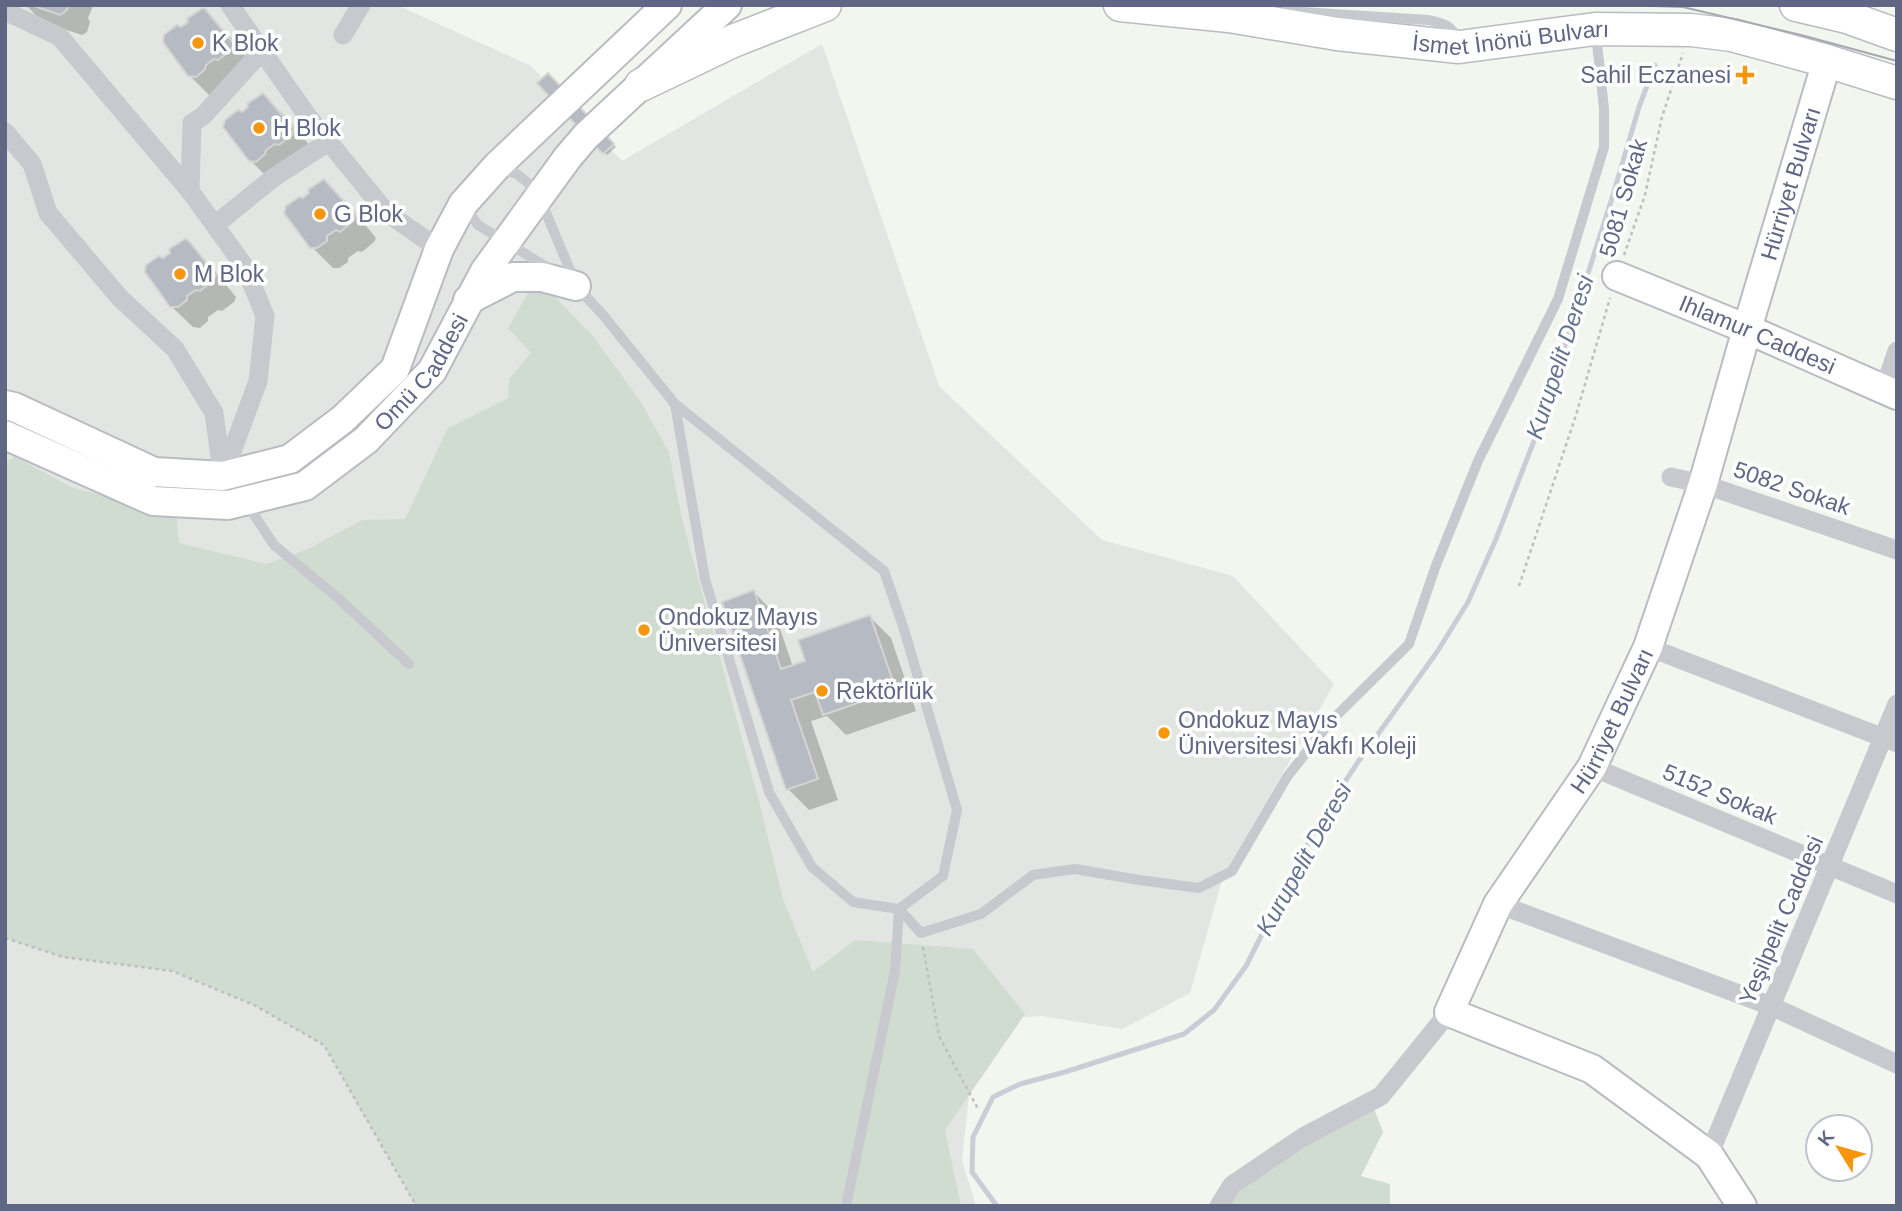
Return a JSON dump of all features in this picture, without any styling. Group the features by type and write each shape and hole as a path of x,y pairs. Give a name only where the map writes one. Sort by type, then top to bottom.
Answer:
{"main road":[{"path":"641,85 733,41 825,5"},
{"name":"İsmet İnönü Bulvarı","path":"1120,5 1229,16 1337,34 1459,47 1595,29 1691,30 1732,35 1897,83"},
{"path":"1796,5 1848,11 1897,35"}],"street":[{"path":"230,5 328,142 386,212 439,249"},
{"path":"343,36 361,5"},
{"name":"Omü Caddesi","path":"5,405 154,472 223,476 290,459 344,419 395,369 439,249 463,204 496,166 667,5"},
{"name":"Omü Caddesi","path":"6,435 153,501 228,505 305,486 366,440 432,371 485,271 568,157 586,136 727,5"},
{"path":"5,11 60,37 190,191 245,267 265,316 258,381 223,476"},
{"path":"190,191 192,122 203,116 262,51"},
{"name":"Hürriyet Bulvarı","path":"1449,1012 1498,904 1591,767 1648,647 1703,484 1827,61"},
{"path":"5,132 32,164 48,213 120,298 175,349 214,413 223,476"},
{"path":"215,225 273,178 328,142"},
{"path":"468,300 513,276 542,277 576,286"},
{"name":"Ihlamur Caddesi","path":"1616,276 1747,329 1890,392"},
{"path":"1890,392 1897,351"},
{"name":"5082 Sokak","path":"1671,477 1703,484 1897,550"},
{"path":"1648,647 1890,740"},
{"name":"Yeşilpelit Caddesi","path":"1709,1155 1830,866 1890,740 1897,704"},
{"name":"5152 Sokak","path":"1591,767 1897,894"},
{"path":"1498,904 1771,1006 1897,1064"},
{"path":"1219,1206 1232,1185 1303,1137 1381,1096 1449,1012 1592,1069 1709,1155 1742,1206"}],"lane":[{"path":"1139,5 1264,11"},
{"path":"1276,11 1428,20 1447,24 1455,32 1459,47"},
{"path":"676,404 705,579 769,792 812,867 853,902 900,909 921,933 981,914 1033,875 1075,869 1199,888 1233,871 1287,777 1329,722 1409,644 1435,568 1478,461 1558,299 1566,273 1604,147 1604,109 1595,29"},
{"path":"496,166 517,174 539,196 576,286 676,404 884,571 903,626 957,810 943,876 900,909 895,971 846,1206"},
{"path":"463,204 478,225 576,286"},
{"path":"245,501 274,545 338,598 409,664"}],"path":[{"name":"5081 Sokak","path":"1519,586 1576,415 1616,276 1645,195 1662,117 1691,30"},
{"path":"921,933 939,1036 978,1109"},
{"path":"5,938 63,957 172,971 254,1005 324,1045 415,1206"}],"shaded area":[{"name":"Ondokuz Mayıs Üniversitesi","path":"5,5 397,5 531,66 622,161 822,44 939,386 1102,540 1233,576 1334,684 1223,877 1190,993 1122,1029 1042,1016 977,1019 962,1160 976,1206 5,1206"},
{"path":"531,288 554,296 592,335 639,399 669,452 682,519 783,899 813,972 855,940 973,949 1025,1014 945,1130 961,1206 415,1206 324,1045 254,1005 172,971 63,957 5,938 5,462 15,457 73,488 176,513 179,543 266,564 308,549 362,520 405,519 448,428 508,398 509,379 531,353 508,328"},
{"path":"1371,1101 1383,1132 1361,1176 1390,1184 1390,1206 1219,1206 1232,1185"}],"building":[{"path":"31,5 68,5 67,10 60,15"},
{"name":"K Blok","path":"203,8 234,44 231,50 206,65 196,77 188,76 163,42 164,35 177,25 181,27 188,22 187,19"},
{"path":"548,73 614,144 603,154 537,83"},
{"name":"H Blok","path":"263,93 294,129 292,135 279,145 275,144 266,150 256,162 249,161 223,127 225,120 238,110 242,112 248,107 247,104"},
{"name":"G Blok","path":"324,179 356,215 340,232 336,230 317,248 310,248 284,213 286,206 299,197 303,198 309,193 308,190"},
{"name":"M Blok","path":"185,239 216,275 200,291 196,290 187,296 187,300 178,307 170,307 145,272 146,265 159,256 163,258 170,253 169,249"},
{"name":"Rektörlük","path":"754,590 781,669 805,661 798,640 870,615 896,690 823,715 815,692 791,700 818,779 786,790 722,602"}],"waterway":[{"name":"Kurupelit Deresi","path":"997,1206 972,1172 973,1137 993,1097 1020,1084 1184,1034 1214,1010 1246,966 1320,820 1437,652 1468,602 1496,539 1537,433 1639,107 1655,65"}],"tram line":[{"path":"1624,5 1683,7 1897,61"}],"place":[{"name":"K Blok","path":"198,43"},
{"name":"Sahil Eczanesi","path":"1745,75"},
{"name":"H Blok","path":"259,128"},
{"name":"G Blok","path":"320,214"},
{"name":"M Blok","path":"180,274"},
{"name":"Ondokuz Mayıs Üniversitesi","path":"644,630"},
{"name":"Rektörlük","path":"822,691"},
{"name":"Ondokuz Mayıs Üniversitesi Vakfı Koleji","path":"1164,733"}]}
